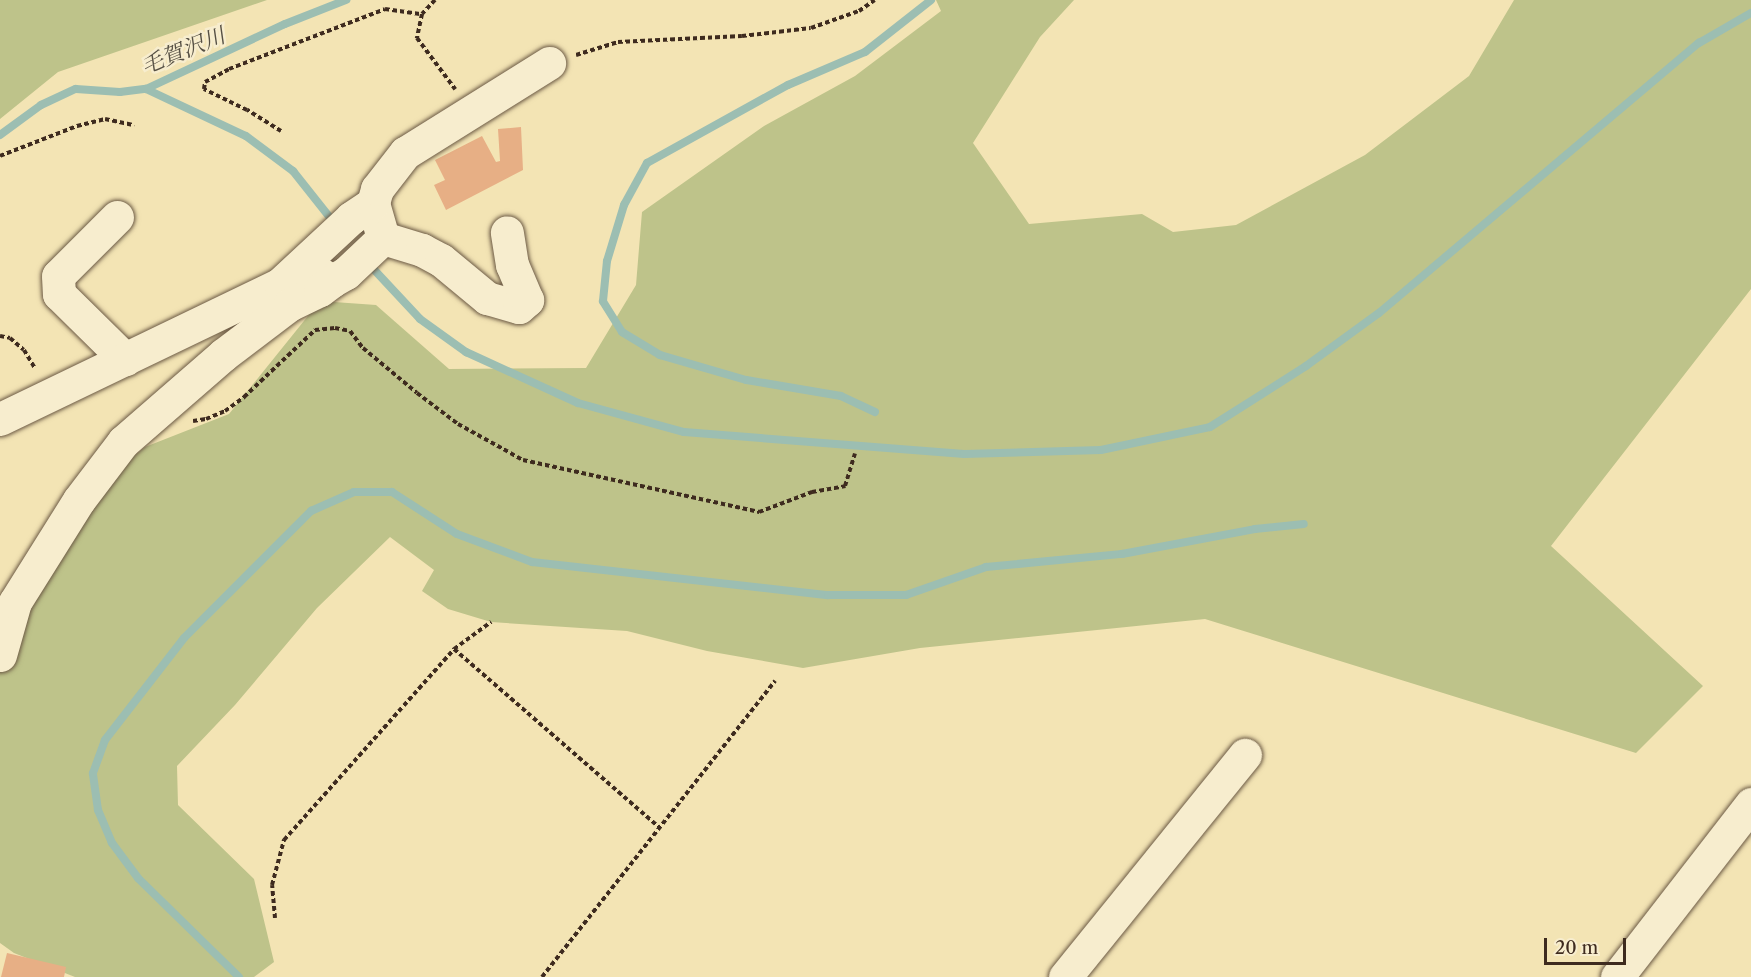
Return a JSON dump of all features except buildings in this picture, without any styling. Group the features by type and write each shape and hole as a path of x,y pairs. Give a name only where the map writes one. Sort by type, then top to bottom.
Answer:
{"street":[{"path":"0,419 280,284 362,211 405,153 549,63"},
{"path":"0,655 15,602 79,500 123,442 223,355 289,305 320,290 359,260 362,211"},
{"path":"117,217 58,276 59,294 125,359"},
{"path":"314,253 359,260 422,250 441,260 487,298 519,306 527,300 512,265 507,232"},
{"path":"1065,977 1245,755"},
{"path":"1617,977 1751,804"}],"path":[{"path":"435,0 422,14 417,38 472,111"},
{"path":"549,63 618,42 742,36 811,28 859,11 875,0"},
{"path":"281,131 247,110 204,89 205,82 229,69 385,9 422,14"},
{"path":"0,156 77,126 105,119 134,125"},
{"path":"188,422 206,419 225,411 244,397 315,330 335,328 350,331 363,348 459,424 523,460 759,512 812,492 845,486 855,454"},
{"path":"0,336 10,338 24,350 38,374"},
{"path":"275,918 272,885 284,840 454,650 491,622"},
{"path":"454,650 660,827"},
{"path":"542,977 775,681"}],"green space":[{"path":"0,0 267,0 58,72 0,119"},
{"path":"936,0 1074,0 1040,37 973,143 1029,224 1142,214 1173,232 1236,225 1365,155 1469,76 1514,0 1751,0 1751,289 1551,546 1703,686 1636,753 1205,619 920,648 803,668 707,651 627,631 491,622 448,609 422,591 434,570 390,537 317,608 235,705 177,766 178,805 254,879 274,962 254,977 75,977 14,953 0,943 0,624 79,500 145,447 229,414 320,301 376,305 449,369 586,368 636,285 642,212 764,126 855,76 941,11"}],"waterway":[{"name":"毛賀沢川","path":"0,135 41,105 76,89 120,92 146,89 285,24 346,0"},
{"path":"875,412 841,396 746,380 660,355 622,332 603,301 607,261 624,205 647,163 788,85 865,52 931,0"},
{"path":"366,261 420,319 466,352 578,403 684,432 964,454 1101,450 1210,427 1306,366 1379,313 1699,43 1751,13"},
{"path":"146,89 246,136 293,171 335,224"},
{"path":"239,977 138,878 112,843 98,810 93,773 105,740 184,638 311,511 354,492 392,492 457,534 532,562 828,595 906,595 986,567 1122,554 1255,529 1304,524"}]}
